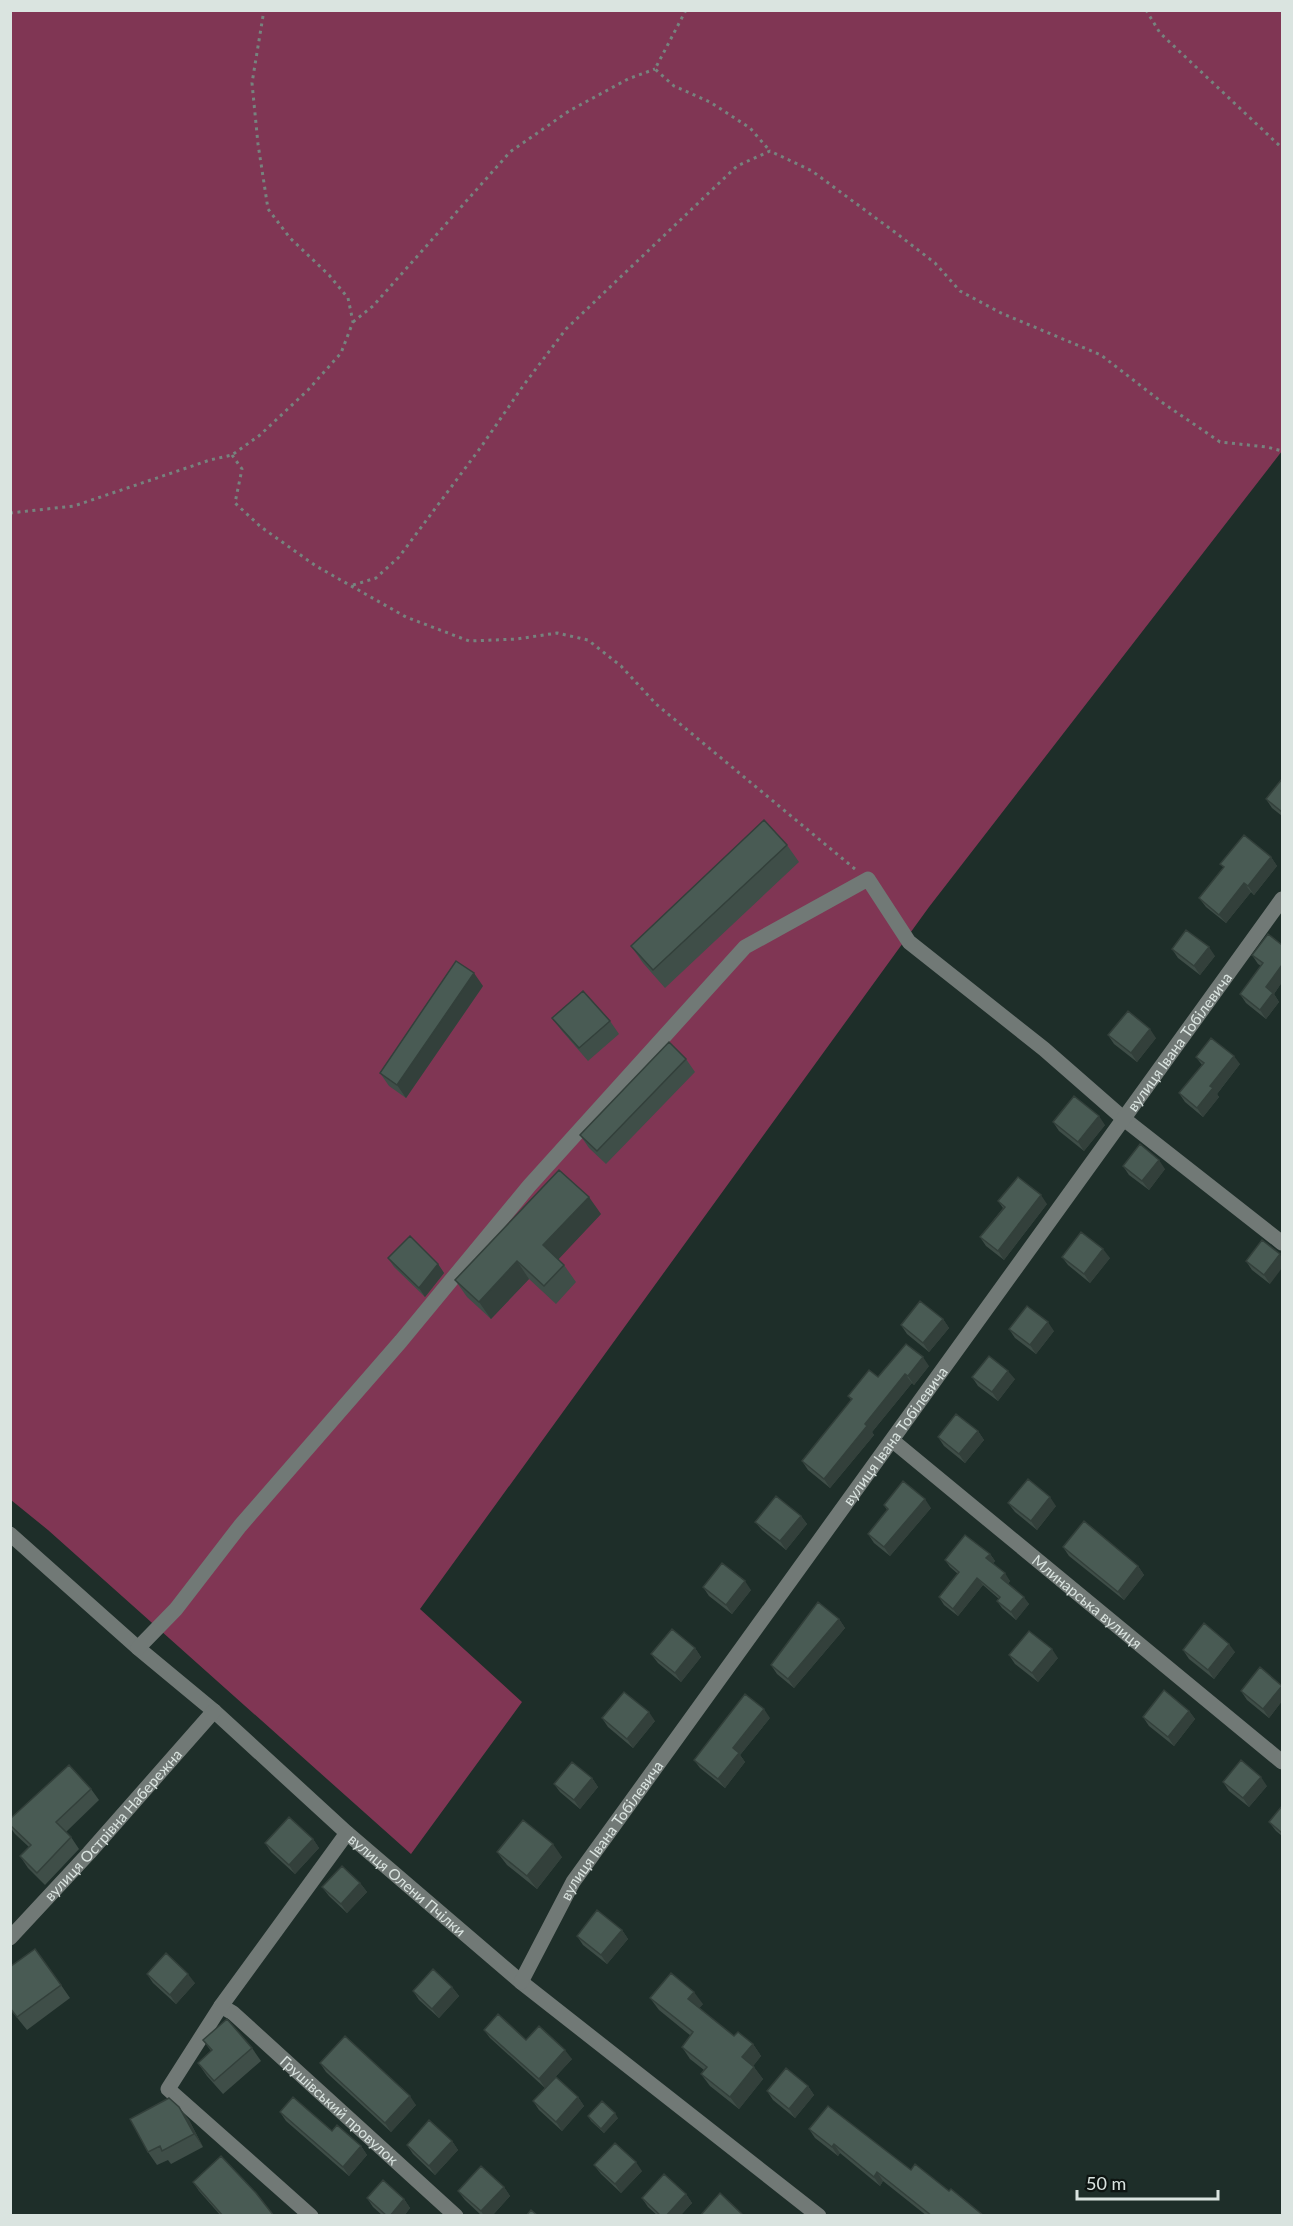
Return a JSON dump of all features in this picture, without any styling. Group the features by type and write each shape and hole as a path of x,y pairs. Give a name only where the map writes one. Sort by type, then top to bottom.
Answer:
{"street":[{"path":"138,1648 176,1609 240,1526 401,1341 529,1186 745,947 868,879 909,942 1044,1049 1124,1119 1282,1243"},
{"name":"вулиця Івана Тобілевича","path":"521,1982 573,1882 1282,899"},
{"name":"Млинарська вулиця","path":"892,1441 1282,1762"},
{"name":"вулиця Олени Пчілки","path":"10,1534 138,1648 214,1711 347,1833 521,1982 819,2216"},
{"name":"вулиця Острівна Набережна","path":"10,1938 89,1853 214,1711"},
{"path":"311,2216 168,2089 221,2006 347,1833"},
{"name":"Грушівський провулок","path":"221,2006 233,2013 456,2216"}],"path":[{"path":"264,10 252,83 268,209 290,238 329,275 348,298 353,322"},
{"path":"10,513 74,506 210,460 232,455 260,435 315,382 341,353 353,322 372,306 510,152 569,111 628,79 655,69 686,10"},
{"path":"1146,10 1160,33 1282,148"},
{"path":"655,69 674,86 710,102 750,128 770,151 812,171 935,263 960,291 1001,313 1101,355 1163,403 1220,442 1268,447 1282,451"},
{"path":"353,585 376,578 399,557 482,447 523,386 566,329 737,166 770,151"},
{"path":"232,455 242,469 235,503 261,527 307,559 406,617 468,641 517,639 557,633 588,640 621,666 656,704 868,879"}],"shaded area":[{"path":"10,11 1282,11 1282,451 929,907 420,1609 522,1702 411,1854 48,1530 11,1500"}],"building":[{"path":"1282,779 1282,812 1266,799"},
{"path":"764,820 787,845 653,970 631,946"},
{"path":"1244,835 1271,857 1248,886 1244,883 1219,915 1199,898 1224,867 1220,864"},
{"path":"1186,930 1209,947 1194,966 1172,949"},
{"path":"1268,934 1282,945 1282,965 1266,987 1273,993 1260,1010 1240,994 1263,963 1252,955"},
{"path":"456,961 474,973 397,1085 380,1073"},
{"path":"583,991 610,1021 579,1048 552,1018"},
{"path":"1128,1011 1150,1029 1131,1053 1108,1035"},
{"path":"1211,1038 1234,1056 1210,1086 1213,1088 1197,1108 1179,1093 1204,1063 1196,1057"},
{"path":"669,1042 686,1059 597,1151 580,1135"},
{"path":"1074,1096 1099,1116 1078,1142 1053,1122"},
{"path":"1140,1144 1159,1160 1142,1181 1123,1166"},
{"path":"559,1170 589,1197 543,1245 564,1265 544,1286 517,1261 479,1302 455,1280"},
{"path":"1018,1177 1041,1195 998,1251 980,1237 1005,1207 998,1201"},
{"path":"1081,1232 1103,1249 1084,1274 1062,1257"},
{"path":"410,1236 438,1264 419,1288 388,1258"},
{"path":"1262,1240 1280,1254 1264,1275 1246,1261"},
{"path":"920,1301 943,1319 923,1343 901,1325"},
{"path":"1027,1306 1048,1322 1030,1345 1009,1329"},
{"path":"906,1344 923,1357 908,1376 905,1374 824,1479 802,1461 852,1399 848,1396 869,1370 878,1377"},
{"path":"989,1356 1008,1371 992,1392 972,1377"},
{"path":"956,1414 978,1431 959,1454 938,1437"},
{"path":"1028,1479 1050,1497 1031,1521 1008,1503"},
{"path":"903,1481 925,1499 884,1547 868,1534 888,1509 884,1505"},
{"path":"776,1496 801,1516 780,1541 755,1522"},
{"path":"1084,1521 1138,1566 1118,1592 1063,1547"},
{"path":"965,1535 990,1554 986,1558 1005,1573 1001,1578 1024,1597 1011,1612 997,1601 1000,1597 977,1578 953,1609 939,1597 959,1572 945,1560"},
{"path":"722,1563 745,1581 726,1605 703,1587"},
{"path":"818,1602 839,1619 788,1679 771,1665"},
{"path":"1204,1623 1229,1644 1208,1670 1183,1650"},
{"path":"672,1629 695,1648 675,1673 651,1654"},
{"path":"1029,1631 1052,1649 1032,1673 1009,1655"},
{"path":"1260,1667 1282,1686 1263,1709 1241,1691"},
{"path":"1164,1690 1189,1711 1168,1737 1143,1717"},
{"path":"624,1692 649,1712 627,1739 602,1718"},
{"path":"745,1694 764,1709 733,1748 739,1753 718,1779 694,1760"},
{"path":"1241,1760 1261,1777 1243,1798 1223,1782"},
{"path":"572,1762 592,1778 574,1800 554,1784"},
{"path":"69,1765 91,1789 56,1822 71,1837 37,1873 20,1856 31,1845 10,1825 10,1819"},
{"path":"1282,1806 1282,1833 1269,1822"},
{"path":"289,1817 313,1839 289,1865 265,1843"},
{"path":"523,1820 553,1844 527,1876 497,1852"},
{"path":"342,1866 360,1883 341,1904 322,1887"},
{"path":"597,1910 622,1930 601,1955 577,1936"},
{"path":"35,1949 61,1985 17,2017 10,2008 10,1967"},
{"path":"166,1953 188,1974 170,1995 147,1974"},
{"path":"433,1969 452,1987 432,2009 413,1991"},
{"path":"671,1973 694,1992 688,1999 734,2036 738,2032 753,2044 742,2057 754,2067 730,2097 701,2074 707,2067 682,2047 693,2032 650,1998"},
{"path":"498,2014 526,2040 539,2026 565,2050 539,2079 484,2030"},
{"path":"227,2019 252,2048 214,2081 198,2063 212,2050 203,2040"},
{"path":"345,2036 410,2096 385,2123 320,2063"},
{"path":"786,2068 808,2086 789,2109 767,2091"},
{"path":"556,2077 578,2097 556,2122 533,2101"},
{"path":"293,2097 332,2131 337,2125 361,2146 343,2167 280,2112"},
{"path":"169,2098 179,2107 194,2134 162,2151 160,2146 148,2152 130,2119"},
{"path":"602,2101 615,2113 601,2129 588,2116"},
{"path":"828,2106 911,2170 915,2164 984,2216 932,2216 877,2172 874,2177 834,2144 832,2147 809,2129"},
{"path":"429,2120 452,2141 429,2166 407,2145"},
{"path":"615,2143 636,2162 615,2184 594,2165"},
{"path":"221,2156 274,2216 223,2216 193,2182"},
{"path":"481,2166 504,2187 481,2211 458,2191"},
{"path":"664,2174 686,2194 666,2216 661,2216 642,2198"},
{"path":"383,2180 404,2199 390,2216 387,2216 367,2198"},
{"path":"720,2193 744,2216 700,2216"},
{"path":"531,2210 538,2216 526,2216"}]}
